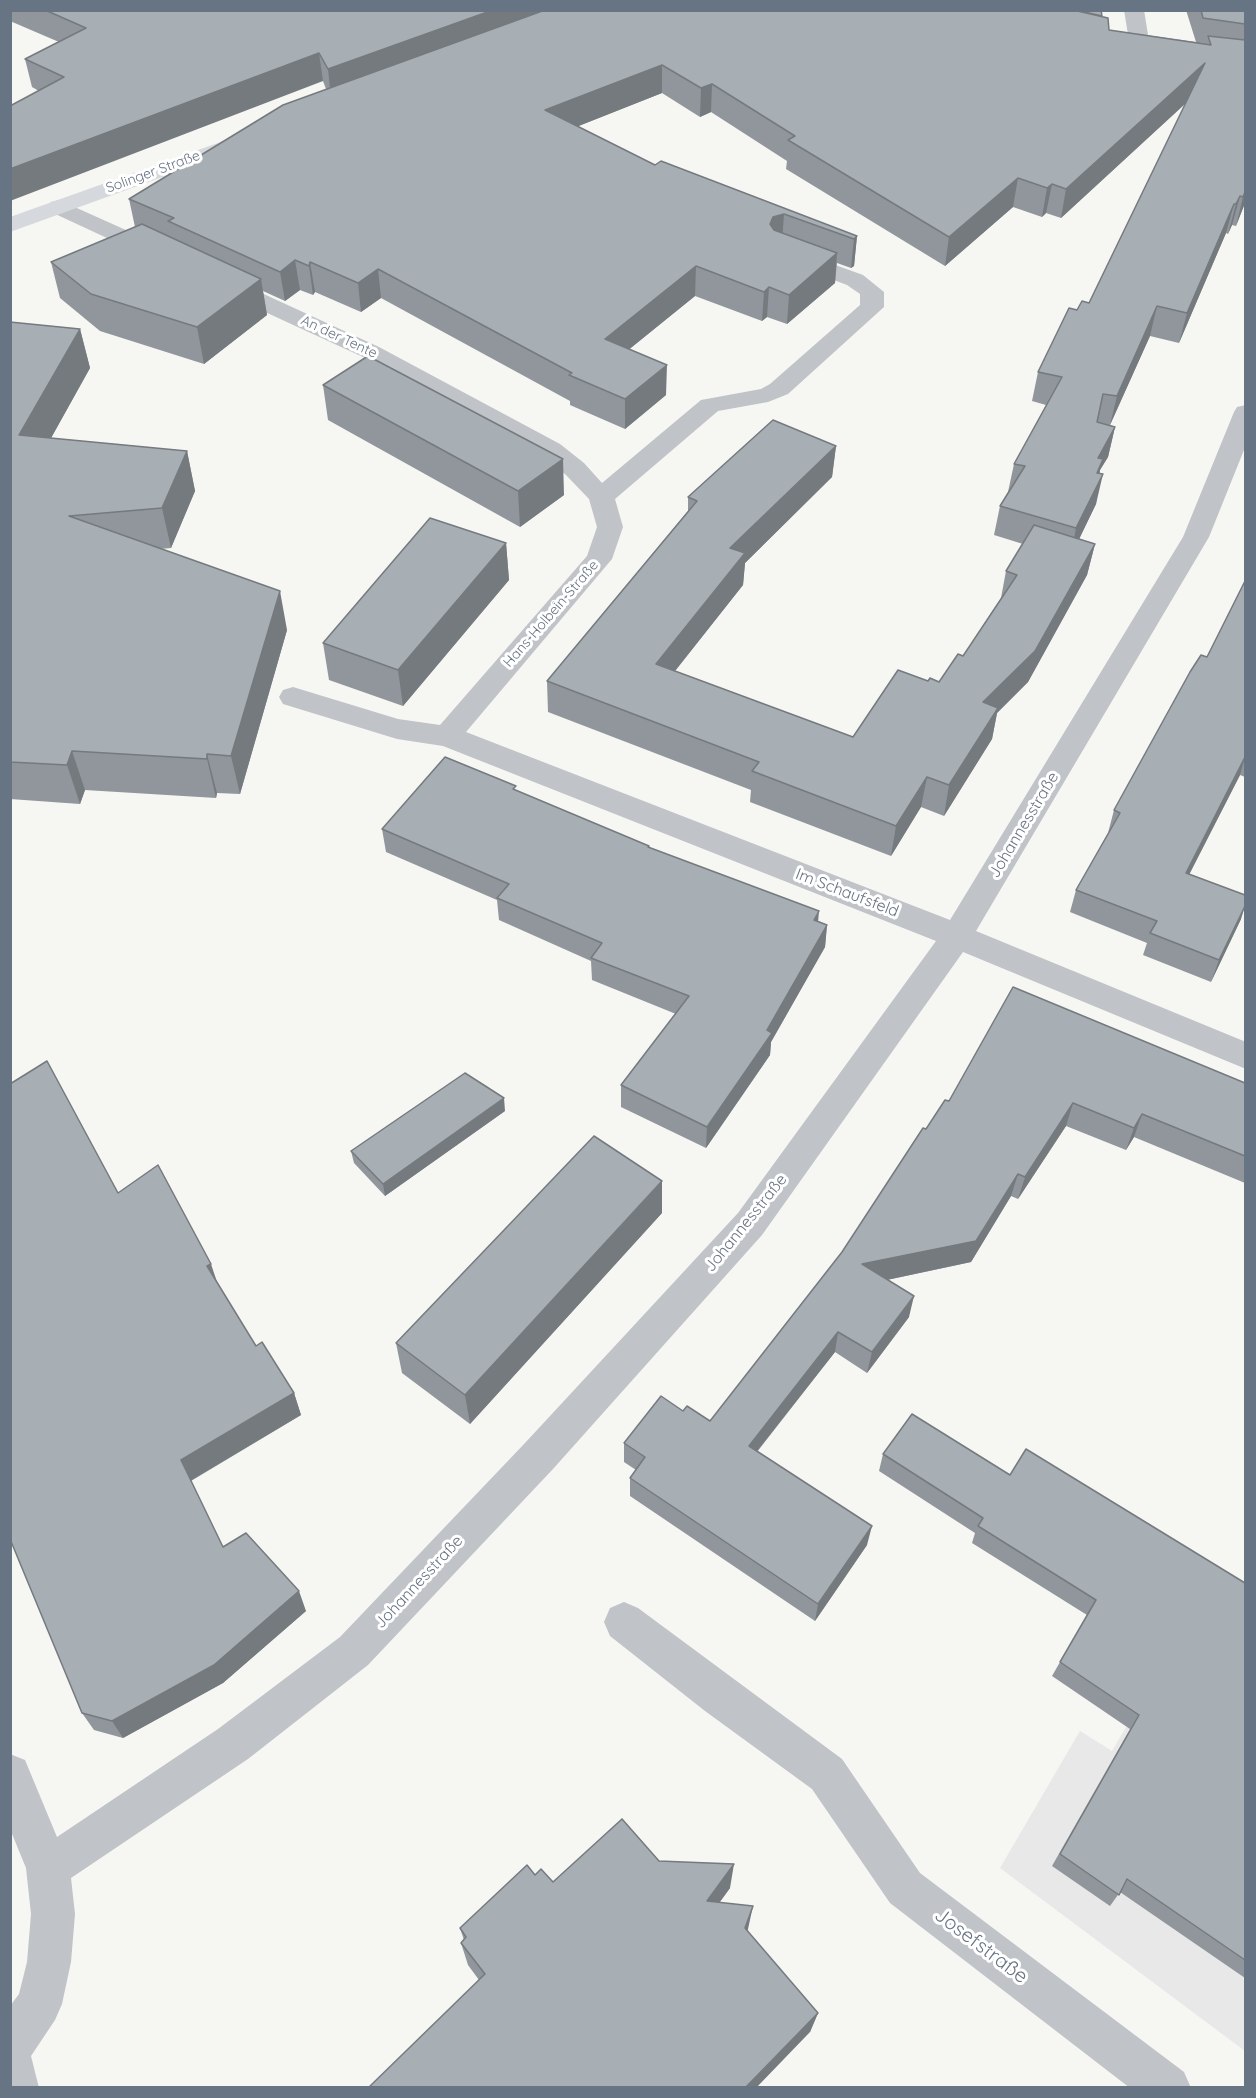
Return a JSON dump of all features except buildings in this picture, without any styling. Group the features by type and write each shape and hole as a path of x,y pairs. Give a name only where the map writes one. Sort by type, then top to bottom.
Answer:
{"main road":[{"name":"Solinger Straße","path":"10,225 257,134"}],"street":[{"path":"1134,10 1130,45 1163,51"},
{"name":"An der Tente","path":"59,207 370,352 551,449 575,469 601,496"},
{"path":"601,496 710,405 768,395 779,389 873,307 872,292 855,280 781,252"},
{"name":"Johannesstraße","path":"48,1868 233,1744 354,1651 539,1456 750,1224 957,936 1196,537 1235,466 1245,412"},
{"name":"Hans-Holbein-Straße","path":"447,736 599,559 610,527 601,496"},
{"name":"Im Schaufsfeld","path":"293,698 397,729 447,736 957,936 1245,1056"},
{"name":"Josefstraße","path":"624,1622 827,1774 905,1888 1168,2088"},
{"path":"10,1775 48,1868 53,1914 49,1962 39,2004 10,2046"},
{"path":"10,2062 16,2088"}],"shaded area":[{"path":"1245,1611 1245,2051 1000,1868 1080,1731 1112,1751 1128,1724"}]}
